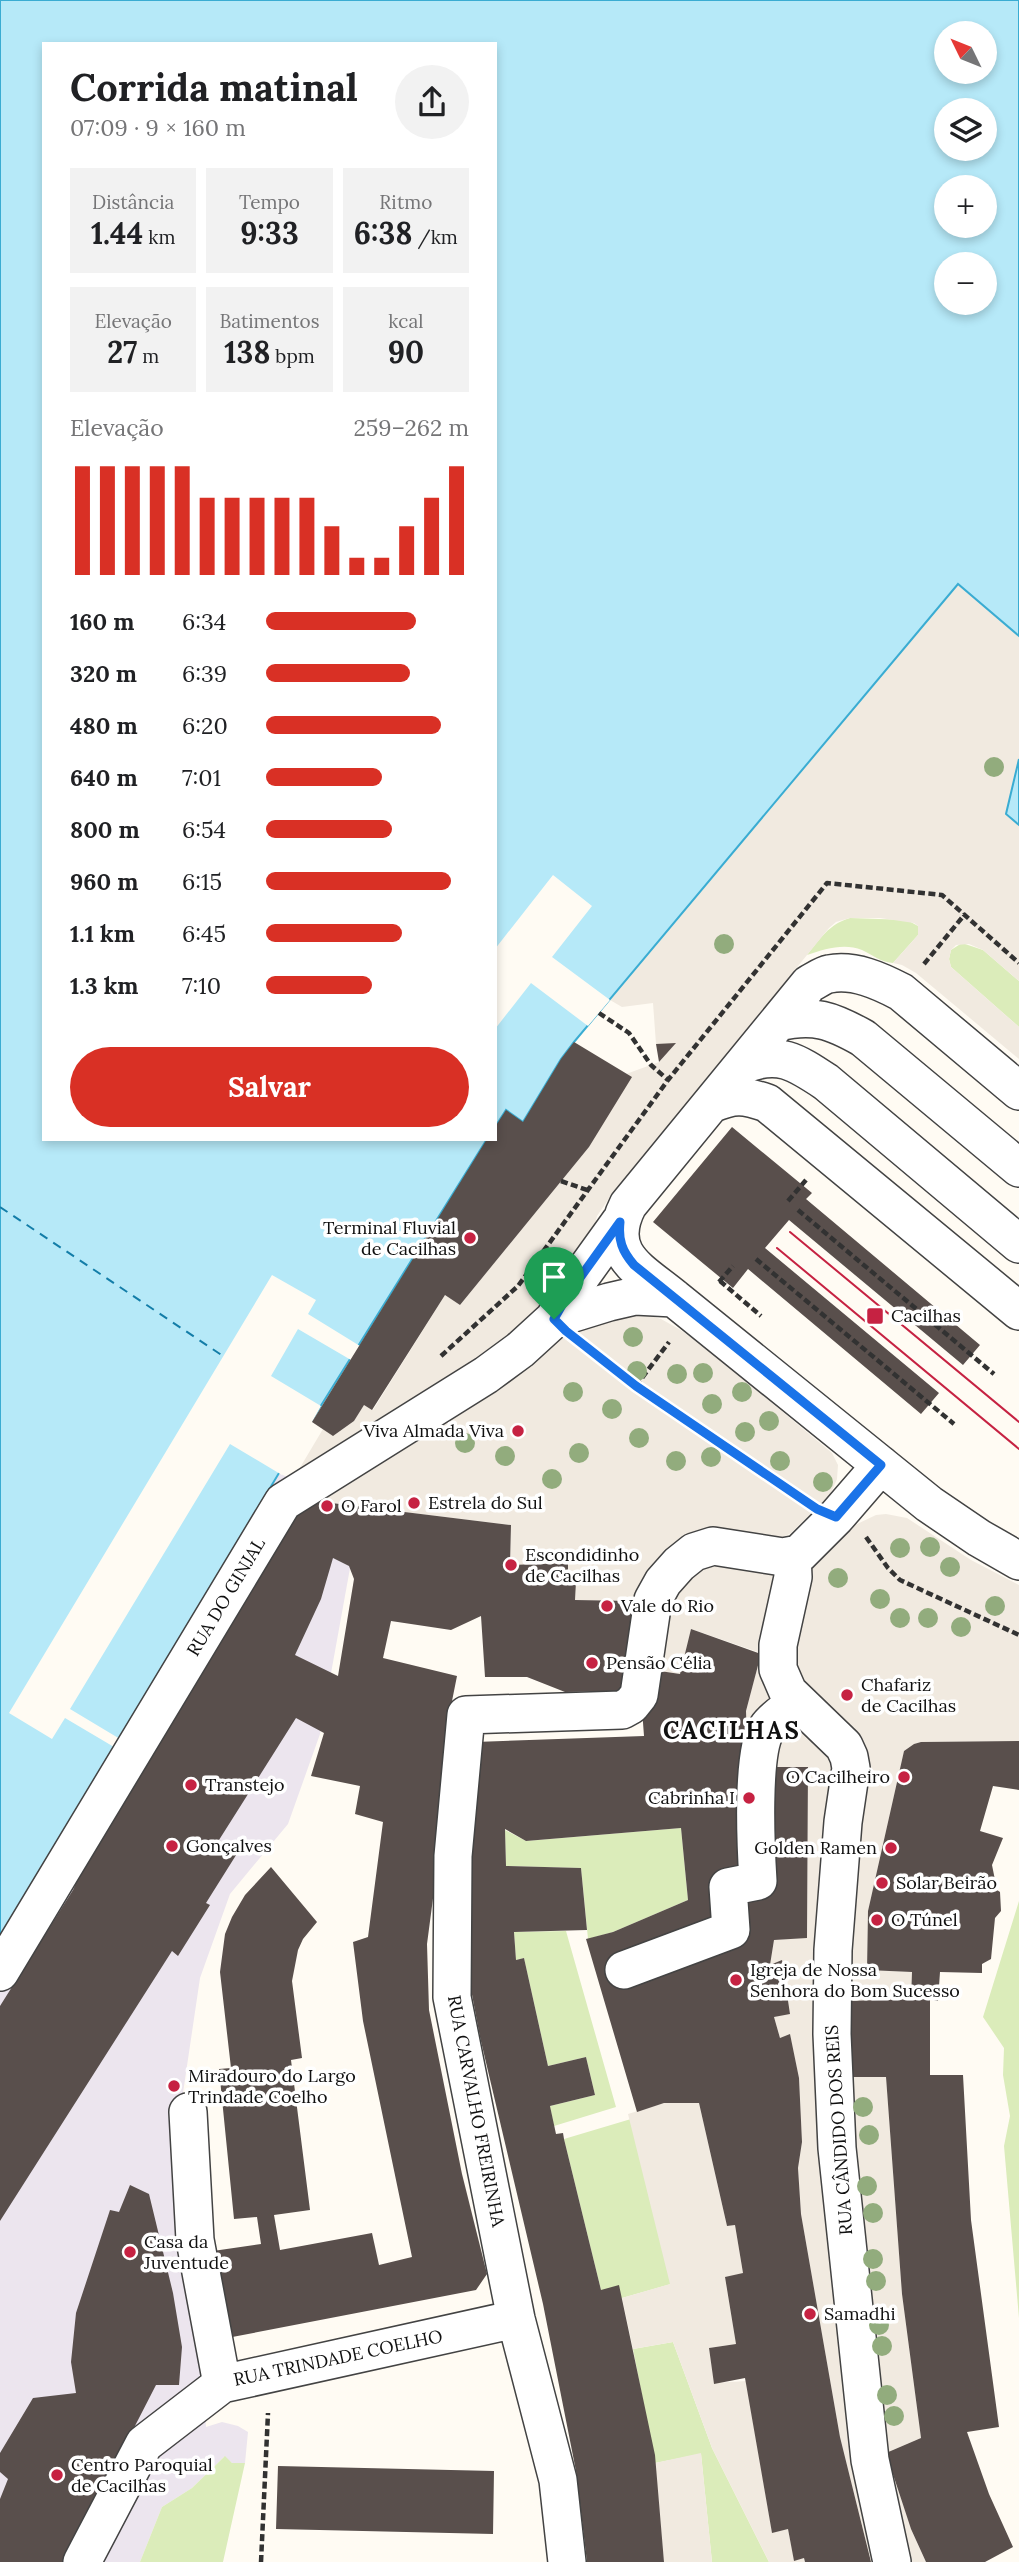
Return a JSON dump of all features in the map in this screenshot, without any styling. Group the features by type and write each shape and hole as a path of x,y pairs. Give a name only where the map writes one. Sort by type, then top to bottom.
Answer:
{"street":[{"name":"RUA DO GINJAL","path":"0,1972 283,1502 486,1375 520,1350 554,1319 569,1293 620,1222 628,1205 809,984 829,974 858,975 901,992 1019,1091"},
{"path":"778,1022 800,1017 823,1020 846,1028 863,1038 1019,1168"},
{"path":"743,1065 760,1058 778,1058 800,1065 826,1082 1019,1244"},
{"path":"711,1104 729,1097 744,1096 767,1103 1019,1311"},
{"path":"620,1222 618,1237 624,1253 634,1265 929,1504 1019,1561"},
{"name":"RUA DO GINJAL","path":"554,1319 635,1297 674,1298"},
{"path":"792,1556 805,1549 881,1465"},
{"name":"RUA CARVALHO FREIRINHA","path":"567,2562 558,2480 516,2319 452,1997 453,1856 466,1715 622,1710 631,1705 639,1695 653,1600 663,1582 679,1564 694,1552 713,1546 770,1556 792,1556"},
{"name":"RUA CÂNDIDO DOS REIS","path":"792,1556 793,1577 776,1656 781,1681 796,1702 844,1746 851,1768 843,1822 833,1950 832,2034 836,2148 870,2459 892,2562"},
{"path":"624,1970 731,1930 728,1887 758,1881 758,1753 767,1727 796,1702"},
{"name":"RUA TRINDADE COELHO","path":"188,2112 195,2240 222,2384 516,2319"},
{"path":"82,2562 144,2444 222,2384"}],"path":[{"path":"435,1361 518,1286 668,1080 651,1065 628,1033 599,1013"},
{"path":"561,1181 588,1190"},
{"path":"798,1210 994,1374"},
{"path":"756,1259 954,1424"},
{"path":"518,1286 566,1331 636,1386 817,1509 855,1525 900,1580 1019,1635"},
{"path":"261,2562 266,2442"}],"shaded area":[{"path":"958,584 1019,636 1019,759 1006,813 1019,825 1019,981 983,950 969,944 956,945 951,950 949,959 951,967 1019,1027 1019,1059 916,973 893,963 918,935 918,926 914,923 880,918 850,918 836,922 610,1197 597,1216 587,1253 566,1283 491,1352 292,1481 323,1429 333,1436 354,1421 364,1405 373,1410 445,1295 460,1305 589,1147 626,1074 659,1062 675,1044 656,1044 653,1003 622,1007 610,1000"},
{"path":"628,1314 644,1314 661,1319 679,1329 832,1453 838,1465 837,1479 830,1495 791,1533 779,1539 757,1540 638,1602 575,1600 576,1583 568,1582 568,1563 510,1565 511,1525 299,1499 566,1331"},
{"path":"279,1473 360,1513 320,1734 288,1824 230,1894 200,1978 180,2113 206,2427 222,2422 248,2432 245,2463 232,2463 224,2457 192,2488 162,2507 140,2562 0,2562 0,1937"},
{"path":"876,1515 907,1518 971,1560 1019,1585 1019,1741 921,1742 904,1751 868,1911 867,1970 912,1972 911,1999 847,2001 886,2077 902,2294 921,2438 886,2453 911,2529 926,2562 871,2562 840,2437 801,2214 798,2168 802,2142 799,2078 790,2035 780,2038 774,2017 790,2013 782,1961 770,1965 774,1940 807,1937 808,1767 771,1767 746,1739 746,1711 761,1653 691,1629 680,1674 653,1670 663,1604 699,1562 809,1572 855,1525"},
{"path":"664,2103 699,2103 727,2226 735,2225 743,2273 725,2278 736,2344 709,2348 714,2383 746,2381 772,2532 788,2529 794,2560 804,2558 805,2562 769,2562 712,2448 673,2342 633,2349 622,2298 670,2284 628,2114"},
{"path":"701,2453 712,2562 664,2562 655,2463"}],"green space":[{"path":"850,918 907,920 918,926 918,935 893,963 848,947 807,955 831,928"},
{"path":"962,943 983,950 1019,981 1019,1027 951,967 951,950"},
{"path":"681,1828 688,1900 613,1932 588,1939 581,1868 506,1866 505,1830 526,1841"},
{"path":"1019,1901 1019,2318 1004,2146 1010,2116 1003,2075 1004,2048 983,2017"},
{"path":"566,1931 616,2107 554,2126 550,2106 595,2095 586,2057 548,2066 524,1958 516,1960 514,1932"},
{"path":"631,2119 671,2284 622,2298 601,2290 564,2139"},
{"path":"673,2342 712,2448 769,2562 712,2562 701,2454 655,2463 633,2349"},
{"path":"225,2456 232,2463 245,2463 223,2562 140,2562 162,2507 192,2488"}],"water":[{"path":"0,0 1019,0 1019,636 958,584 574,1042 523,1122 506,1110 497,1124 497,42 42,42 42,1141 486,1141 279,1473 0,1937"},
{"path":"1019,759 1019,825 1006,814"}],"pier":[{"path":"553,875 592,906 552,957 610,1000 588,1026 531,983 497,1026 497,946"},
{"path":"272,1275 316,1300 308,1314 360,1346 351,1360 298,1329 271,1376 321,1406 312,1422 315,1424 282,1475 230,1444 70,1709 120,1739 114,1747 65,1718 52,1739 9,1713"}],"building":[{"name":"Terminal Fluvial de Cacilhas","path":"574,1042 632,1077 589,1147 460,1305 445,1295 372,1410 364,1405 354,1421 333,1436 312,1422 486,1141 497,1141 497,1124 506,1110 523,1122"},
{"path":"676,1043 659,1062 656,1044"},
{"path":"732,1127 812,1193 806,1199 980,1345 963,1365 789,1220 765,1248 939,1393 921,1414 748,1269 733,1288 653,1222"},
{"path":"299,1499 511,1525 510,1565 568,1563 568,1582 576,1582 575,1600 632,1601 626,1691 565,1692 527,1677 485,1677 481,1616 451,1630 391,1621 383,1658 457,1676 448,1721 442,1830 427,1944 429,2010 462,2174 487,2274 476,2290 227,2338 213,2251 261,2244 257,2217 234,2219 219,2069 231,2068 220,1972 225,1934 232,1917 245,1895 271,1867 317,1922 298,1950 292,1981 302,2058 291,2060 310,2210 274,2215 280,2250 372,2233 379,2265 412,2257 363,2021 353,1942 368,1937 383,1822 355,1814 360,1786 311,1776 324,1733 296,1718 219,1840 238,1852 206,1903 210,1905 178,1956 172,1951 0,2221 0,2006 73,1890 97,1834","holes":["333,1558 349,1566 354,1579 338,1676 295,1655 321,1599"]},
{"path":"691,1629 761,1654 746,1711 751,1872 716,1872 720,1928 694,1935 623,1964 626,1975 693,1954 738,1932 734,1896 772,1890 771,1870 762,1870 763,1844 776,1845 771,1767 808,1767 807,1938 774,1940 770,1965 782,1960 790,2014 774,2017 780,2038 790,2034 799,2078 802,2142 798,2168 801,2214 840,2437 871,2562 805,2562 804,2558 794,2561 788,2529 772,2533 745,2378 714,2384 709,2348 736,2344 725,2277 743,2273 735,2225 727,2226 699,2103 664,2103 637,2112 586,1939 613,1932 688,1900 681,1828 526,1841 505,1829 506,1866 581,1868 587,1930 514,1932 516,1960 524,1958 548,2066 586,2057 595,2095 550,2106 556,2134 563,2133 601,2290 619,2285 655,2455 664,2562 587,2562 576,2471 543,2304 480,2037 467,1968 463,1831 475,1742 644,1736 642,1709 653,1670 680,1674"},
{"path":"1019,1741 1019,1790 993,1786 980,1831 1003,1838 992,1865 997,1890 1000,1892 1001,1911 995,1918 991,1959 982,1964 982,1973 940,1972 938,2001 930,1999 930,2075 963,2075 971,2220 999,2427 967,2432 989,2494 1013,2547 985,2562 926,2562 911,2529 886,2453 921,2438 902,2294 886,2077 850,2077 847,2001 911,1999 912,1972 867,1970 868,1911 904,1751 921,1742"},
{"path":"130,2185 149,2194 173,2293 182,2347 179,2385 156,2385 65,2562 0,2562 0,2499 8,2479 0,2472 0,2453 33,2398 76,2393 71,2362 76,2313 110,2210 119,2212"},
{"path":"278,2466 494,2471 493,2534 276,2529"}],"ferry route":[{"path":"0,1207 223,1356"}],"tram line":[{"path":"790,1232 1019,1422"},
{"path":"777,1248 1019,1449"}],"place":[{"name":"Terminal Fluvial de Cacilhas","path":"470,1238"},
{"name":"Cacilhas","path":"875,1316"},
{"name":"Viva Almada Viva","path":"518,1431"},
{"name":"Estrela do Sul","path":"414,1503"},
{"name":"O Farol","path":"327,1506"},
{"name":"Escondidinho de Cacilhas","path":"511,1565"},
{"name":"Vale do Rio","path":"607,1606"},
{"name":"Pensão Célia","path":"592,1663"},
{"name":"Chafariz de Cacilhas","path":"847,1695"},
{"name":"O Cacilheiro","path":"904,1777"},
{"name":"Transtejo","path":"191,1785"},
{"name":"Cabrinha I","path":"749,1798"},
{"name":"Gonçalves","path":"172,1846"},
{"name":"Golden Ramen","path":"891,1848"},
{"name":"Solar Beirão","path":"882,1883"},
{"name":"O Túnel","path":"877,1920"},
{"name":"Igreja de Nossa Senhora do Bom Sucesso","path":"736,1980"},
{"name":"Miradouro do Largo Trindade Coelho","path":"174,2086"},
{"name":"Casa da Juventude","path":"130,2252"},
{"name":"Samadhi","path":"810,2314"},
{"name":"Centro Paroquial de Cacilhas","path":"57,2475"}],"district":[{"name":"CACILHAS","path":"732,1731"}],"route":[{"path":"620,1222 618,1237 624,1253 634,1265 881,1465 836,1517 817,1509 636,1386 554,1319 569,1293 620,1222"}]}
